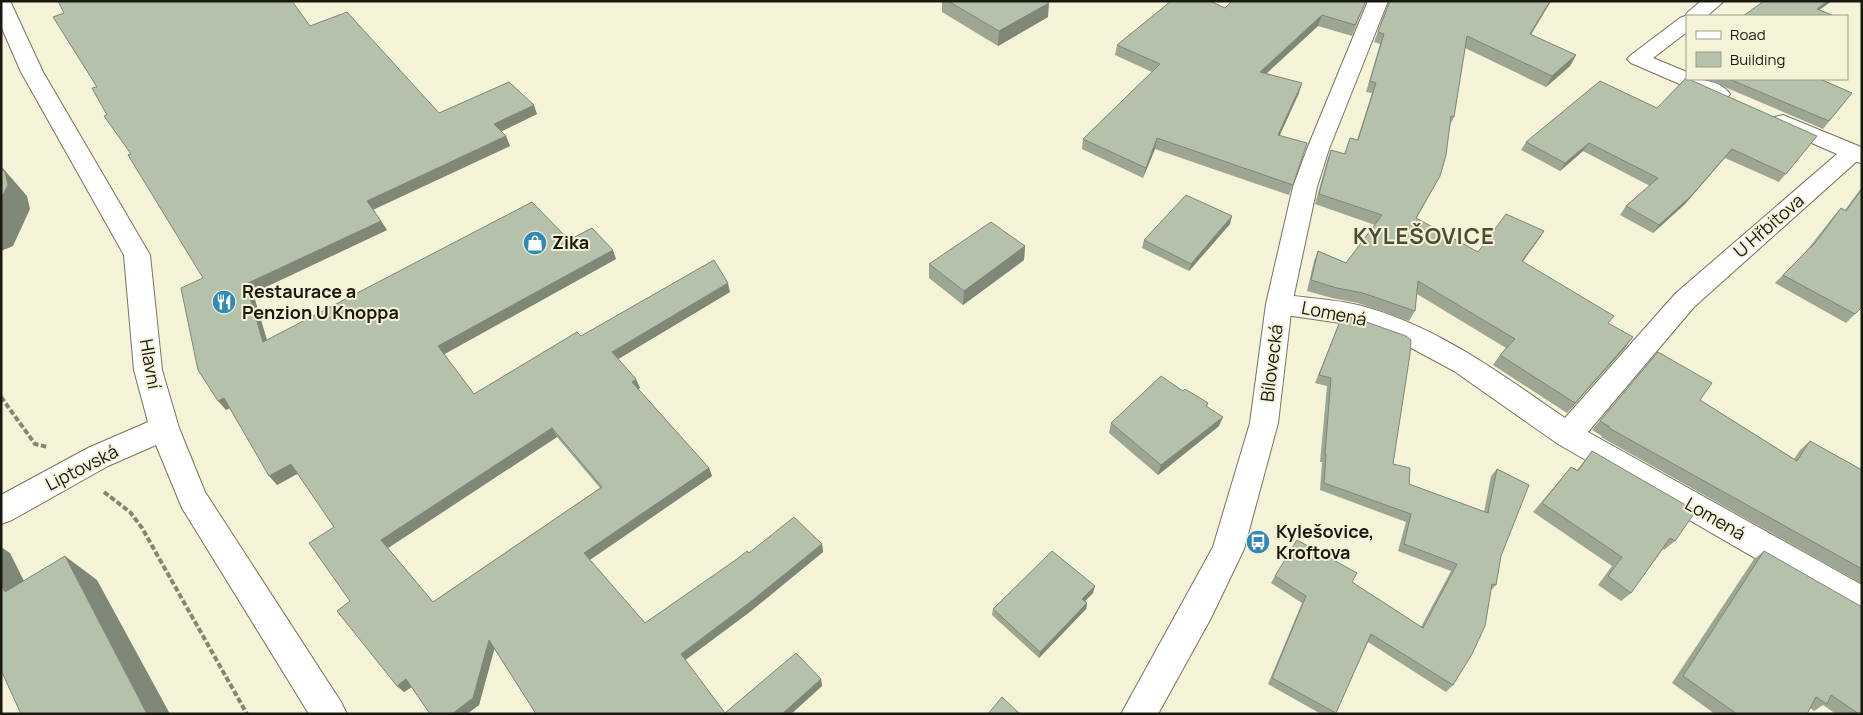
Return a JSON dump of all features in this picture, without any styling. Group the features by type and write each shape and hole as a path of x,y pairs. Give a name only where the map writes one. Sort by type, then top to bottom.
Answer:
{"street":[{"name":"Bílovecká","path":"1139,714 1199,607 1228,549 1264,423 1279,304 1304,187 1378,1"},
{"path":"1695,15 1714,1"},
{"name":"Hlavní","path":"1,3 32,72 137,256 148,370 164,428 193,499 329,714"},
{"path":"1686,23 1638,59 1686,80"},
{"path":"1686,80 1737,102"},
{"name":"U Hřbitova","path":"1568,435 1685,300 1857,154 1764,113"},
{"name":"Lomená","path":"1279,304 1357,315 1412,336 1464,363 1568,435 1862,602"},
{"name":"Liptovská","path":"1,511 86,463 164,428"}],"path":[{"path":"1,397 35,444 86,463 83,490 106,492 130,512 142,528 247,714"}],"building":[{"path":"58,1 292,1 310,26 347,12 439,113 509,82 534,105 494,124 506,136 367,201 381,221 246,284 263,342 532,202 569,240 592,228 613,250 438,346 474,394 577,332 581,336 714,260 728,283 612,352 636,379 632,382 709,468 584,553 645,623 747,551 749,553 794,517 822,544 749,603 681,654 725,713 796,653 821,679 782,714 536,714 489,640 473,698 452,714 430,714 406,679 397,686 337,611 350,601 309,543 334,527 291,464 269,476 224,398 218,401 198,370 181,288 203,278 128,155 131,154 104,116 107,115 92,88 97,87 53,17 64,13","holes":["552,428 602,487 433,602 381,540"]},
{"path":"948,1 1046,1 1049,3 999,31"},
{"path":"1171,1 1210,1 1225,8 1232,1 1366,1 1355,25 1322,15 1260,72 1302,83 1278,135 1307,143 1293,185 1157,138 1146,168 1083,139 1160,64 1117,45"},
{"path":"1390,1 1550,1 1530,34 1576,55 1552,76 1467,36 1454,117 1451,116 1446,155 1440,176 1416,218 1478,252 1506,214 1544,231 1522,261 1614,316 1608,323 1633,337 1575,403 1500,355 1515,339 1418,281 1415,311 1363,293 1311,280 1318,251 1346,263 1382,215 1319,194 1331,150 1345,154 1350,138 1358,140 1376,83 1370,81 1384,34 1378,32"},
{"path":"1764,1 1827,1 1817,9 1832,15 1744,15"},
{"path":"1686,78 1686,80 1691,80 1817,136 1786,174 1732,149 1691,196 1659,225 1626,206 1658,178 1589,143 1565,163 1526,142 1600,81 1657,108"},
{"path":"1731,80 1822,80 1852,93 1829,121"},
{"path":"1,168 5,172 8,185 1,199"},
{"path":"1862,189 1862,307 1855,314 1783,275 1815,243 1841,208 1846,211"},
{"path":"1186,195 1232,216 1191,264 1144,240"},
{"path":"991,222 1025,246 964,291 929,264"},
{"path":"1342,316 1358,319 1406,336 1411,340 1393,464 1410,468 1409,484 1488,513 1497,469 1529,485 1501,556 1496,585 1492,584 1485,626 1472,654 1453,685 1371,634 1336,713 1272,678 1306,596 1275,576 1297,540 1357,573 1352,582 1423,628 1457,564 1404,544 1411,514 1324,483 1331,378 1319,375"},
{"path":"1658,352 1712,383 1700,400 1797,461 1810,441 1862,470 1862,569 1609,428 1600,421"},
{"path":"1161,376 1183,391 1185,389 1208,403 1206,406 1223,417 1161,465 1111,423"},
{"path":"1592,451 1696,511 1675,541 1670,538 1631,593 1608,576 1622,557 1542,503 1571,467 1578,471"},
{"path":"1052,551 1095,586 1082,599 1087,603 1040,652 993,609"},
{"path":"1764,551 1862,607 1862,714 1859,714 1831,695 1827,704 1816,697 1807,714 1737,714 1683,676"},
{"path":"65,556 147,714 21,714 1,670 1,585 5,592"},
{"path":"1002,697 1020,714 988,714"}],"place":[{"name":"Zika","path":"535,243"},
{"name":"Restaurace a Penzion U Knoppa","path":"224,302"},
{"name":"Kylešovice, Kroftova","path":"1258,542"}],"district":[{"name":"KYLEŠOVICE","path":"1424,236"}]}
